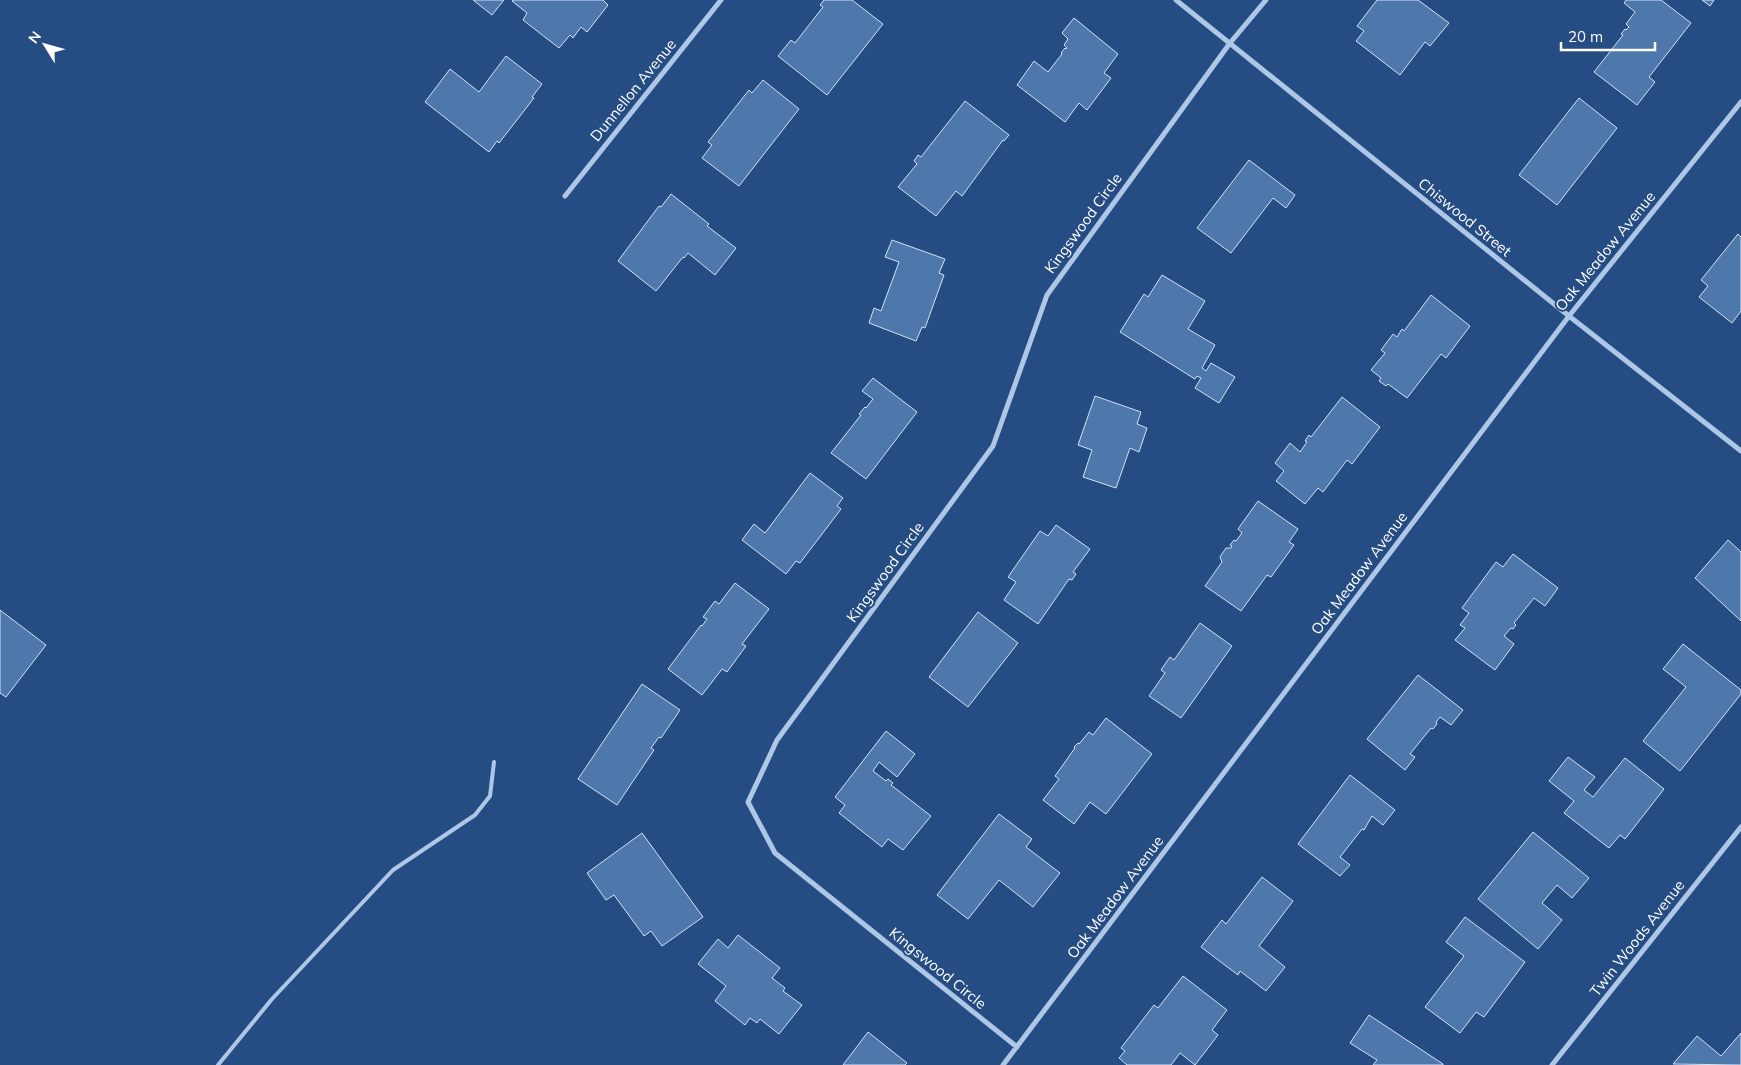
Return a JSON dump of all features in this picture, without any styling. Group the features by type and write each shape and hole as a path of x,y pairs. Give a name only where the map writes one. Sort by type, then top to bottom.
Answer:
{"street":[{"name":"Dunnellon Avenue","path":"565,196 722,0"},
{"name":"Chiswood Street","path":"1176,0 1569,316 1741,451"},
{"path":"1230,43 1266,0"},
{"name":"Kingswood Circle","path":"1017,1048 775,853 748,802 777,740 993,446 1047,295 1230,43"},
{"name":"Oak Meadow Avenue","path":"1004,1065 1569,316 1741,102"},
{"name":"Twin Woods Avenue","path":"1552,1065 1741,826"}],"lane":[{"path":"218,1065 272,998 393,870 475,815 490,796 494,762"}],"building":[{"path":"473,0 504,0 492,15"},
{"path":"603,0 608,5 587,32 581,27 573,38 570,35 559,48 523,20 527,13 512,1"},
{"path":"824,0 852,0 883,24 827,95 778,56 791,40 795,43 823,7 820,5"},
{"path":"1377,0 1418,0 1449,23 1430,46 1425,42 1400,75 1356,41 1364,31 1357,26"},
{"path":"1626,0 1661,0 1691,23 1649,77 1655,82 1637,105 1594,72 1623,35 1621,34 1629,27 1626,24 1635,12 1624,3"},
{"path":"1702,0 1714,0 1710,6"},
{"path":"1074,18 1118,54 1104,73 1111,78 1087,110 1079,103 1065,122 1017,85 1034,61 1048,72 1061,53 1067,48 1064,45 1068,39 1062,33"},
{"path":"506,56 542,84 532,97 534,98 499,143 497,141 489,152 425,102 450,69 479,92"},
{"path":"763,80 799,109 739,186 702,158 712,145 708,142 749,90 752,93"},
{"path":"1579,98 1617,128 1557,205 1519,175"},
{"path":"965,101 1009,135 1003,140 962,196 956,191 936,216 898,187 917,164 914,161 918,155 921,157"},
{"path":"1249,160 1295,195 1286,208 1273,198 1231,253 1197,228"},
{"path":"671,194 709,224 707,226 736,248 715,275 688,253 656,291 618,261 659,206 661,207"},
{"path":"1738,234 1741,237 1741,311 1732,323 1699,297 1708,286 1701,280"},
{"path":"892,240 945,259 939,273 944,275 925,328 922,327 916,341 869,323 874,308 881,311 899,262 885,257"},
{"path":"1162,275 1205,301 1188,329 1215,345 1202,368 1206,371 1211,363 1235,377 1219,403 1195,388 1201,378 1197,376 1195,379 1120,332 1144,294 1148,297"},
{"path":"1431,295 1470,326 1446,358 1441,354 1407,398 1388,384 1386,386 1379,381 1381,378 1371,370 1385,353 1381,350 1393,334 1397,337 1402,329 1404,331"},
{"path":"873,378 917,412 866,479 831,453 861,415 859,414 873,399 862,391"},
{"path":"1095,396 1141,412 1137,424 1147,428 1139,452 1130,448 1116,488 1083,477 1092,450 1078,445"},
{"path":"1342,397 1380,427 1352,464 1347,460 1323,492 1318,488 1305,504 1276,481 1284,471 1275,463 1290,443 1300,452 1307,442 1305,441 1309,435 1311,437"},
{"path":"810,473 843,498 837,506 841,509 800,563 796,561 786,574 742,540 754,524 765,533"},
{"path":"1258,501 1298,529 1289,542 1294,545 1271,577 1267,575 1241,611 1205,586 1222,562 1220,557 1226,548 1231,548 1232,546 1230,545 1242,533 1238,529"},
{"path":"1056,525 1090,549 1073,572 1076,574 1072,580 1069,579 1038,624 1004,600 1016,582 1008,577 1040,531 1048,536"},
{"path":"1728,540 1741,552 1741,621 1695,578"},
{"path":"1513,554 1558,588 1545,606 1534,598 1514,623 1516,625 1513,629 1511,628 1504,636 1514,644 1495,670 1455,640 1465,628 1460,625 1469,613 1462,608 1496,562 1503,567"},
{"path":"735,583 769,609 742,644 746,646 727,672 722,669 702,695 668,669 707,619 703,617 715,601 719,604"},
{"path":"0,610 46,645 6,697 0,693"},
{"path":"978,612 1018,643 968,707 929,677"},
{"path":"1200,623 1232,646 1181,718 1149,696 1165,673 1161,670 1170,657 1174,660"},
{"path":"1683,644 1741,690 1741,694 1680,771 1643,741 1686,687 1663,669"},
{"path":"1418,675 1463,710 1451,725 1440,717 1433,729 1431,728 1410,754 1415,757 1405,770 1367,739"},
{"path":"642,684 680,710 661,738 659,737 651,748 654,750 617,805 578,779"},
{"path":"1106,718 1152,754 1106,814 1090,802 1074,824 1043,800 1059,779 1055,776 1074,747 1089,732 1093,735"},
{"path":"886,731 915,754 897,777 879,762 873,771 886,781 888,779 893,783 891,785 931,816 903,850 888,839 882,847 839,813 845,805 835,797"},
{"path":"1568,757 1595,777 1584,790 1593,797 1625,758 1664,789 1625,839 1620,835 1609,848 1564,813 1574,801 1549,781"},
{"path":"1350,775 1395,810 1383,825 1372,816 1364,830 1362,829 1340,857 1350,865 1340,876 1298,844"},
{"path":"999,814 1032,839 1026,847 1060,873 1033,907 999,880 968,919 937,895"},
{"path":"1533,832 1589,878 1572,898 1557,885 1542,903 1562,920 1538,949 1478,899"},
{"path":"642,833 703,917 662,946 651,931 644,936 614,895 606,900 587,873"},
{"path":"1262,877 1293,901 1259,946 1285,967 1266,991 1240,971 1238,975 1201,947 1222,920 1226,924"},
{"path":"1465,917 1525,962 1484,1017 1476,1012 1460,1033 1425,1007 1464,956 1446,942"},
{"path":"738,935 780,968 772,978 785,988 783,991 802,1005 779,1034 760,1019 757,1023 750,1018 745,1025 715,1001 726,986 698,964 718,939 728,948"},
{"path":"1183,976 1227,1010 1212,1030 1218,1035 1195,1065 1180,1053 1171,1065 1127,1065 1119,1058 1125,1051 1121,1048 1154,1005 1158,1008"},
{"path":"1369,1015 1443,1065 1373,1065 1377,1060 1350,1043"},
{"path":"868,1032 907,1063 905,1065 843,1065"},
{"path":"1741,1033 1741,1065 1673,1064 1697,1036 1721,1056"}]}
